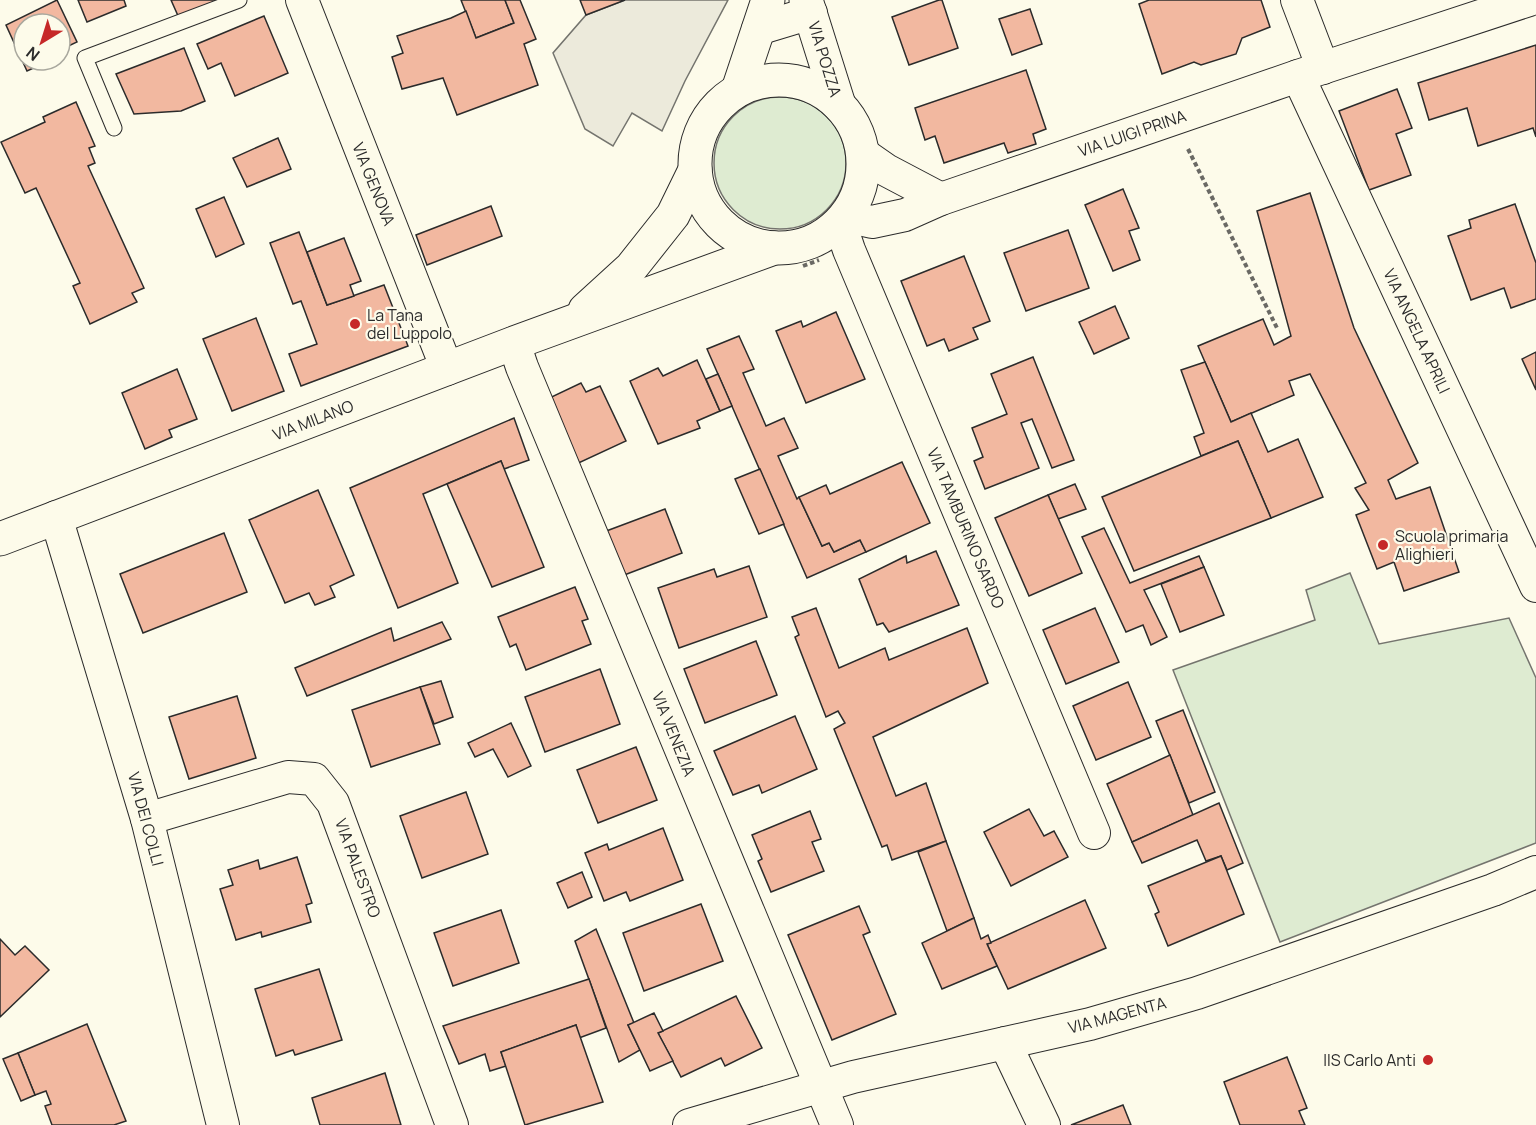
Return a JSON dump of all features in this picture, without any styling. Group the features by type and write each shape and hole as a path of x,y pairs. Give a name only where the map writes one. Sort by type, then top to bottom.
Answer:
{"street":[{"name":"VIA GENOVA","path":"302,0 447,369"},
{"path":"1297,0 1310,72"},
{"name":"VIA LUIGI PRINA","path":"845,229 905,215 941,199 1511,3"},
{"name":"VIA POZZA","path":"738,90 763,15 808,7 839,105"},
{"name":"VIA ANGELA APRILI","path":"1310,72 1536,586"},
{"name":"VIA POZZA","path":"791,80 817,88 839,105 851,120 859,136 863,154 863,173 859,191 845,229 792,248 783,259 729,231 712,214 700,194 695,170 696,149 702,129 711,113 723,100 738,90 764,81 791,80"},
{"path":"863,154 886,170 941,199"},
{"name":"VIA MILANO","path":"570,324 631,268 673,215 695,170"},
{"name":"VIA TAMBURINO SARDO","path":"845,229 1094,833"},
{"name":"VIA MILANO","path":"0,539 514,342 570,324 649,292 783,259"},
{"name":"VIA VENEZIA","path":"514,342 837,1125"},
{"name":"VIA DEI COLLI","path":"56,517 147,819 223,1125"},
{"name":"VIA PALESTRO","path":"147,819 288,777 314,779 333,803 452,1125"},
{"name":"VIA MAGENTA","path":"689,1125 853,1077 1090,1024 1197,993 1493,890 1536,872"},
{"path":"1005,1043 1044,1125"}],"lane":[{"path":"114,129 85,58 239,0"}],"path":[{"path":"1175,118 1197,171 1278,330"},
{"path":"783,259 845,229"}],"green space":[{"path":"780,97 805,102 827,116 841,138 846,163 841,188 827,210 805,224 780,229 755,224 733,210 719,188 714,163 719,138 733,116 755,102"},
{"path":"1350,573 1379,644 1509,618 1536,678 1536,843 1280,942 1173,670 1315,620 1306,590"}],"shaded area":[{"path":"625,0 728,0 685,81 662,131 632,113 613,146 585,129 553,53 586,15"}],"building":[{"path":"57,0 63,12 33,12"},
{"path":"78,0 124,0 126,6 87,22"},
{"path":"171,0 218,0 179,18"},
{"path":"461,0 505,0 514,23 476,38"},
{"path":"505,0 520,0 536,39 524,44 538,85 457,115 443,78 402,89 392,57 403,53 397,36 466,11 476,38 514,23"},
{"path":"580,0 625,0 586,15"},
{"path":"942,0 958,48 909,65 892,17"},
{"path":"1149,0 1261,0 1270,27 1242,38 1236,54 1201,65 1194,62 1162,74 1139,4"},
{"path":"1030,9 1042,44 1012,55 999,19"},
{"path":"264,16 288,73 235,96 221,63 208,69 197,44"},
{"path":"12,22 12,38 6,25"},
{"path":"72,32 77,42 72,44"},
{"path":"1536,45 1536,137 1533,128 1478,146 1467,108 1429,120 1418,83"},
{"path":"184,48 205,101 181,111 134,114 116,74"},
{"path":"1026,70 1046,129 1033,134 1036,144 1008,153 1004,143 944,163 935,136 925,140 915,108"},
{"path":"1397,89 1412,128 1396,134 1411,175 1369,190 1339,111"},
{"path":"76,102 95,146 89,148 95,163 88,166 144,288 132,293 137,302 90,324 73,286 80,283 36,188 25,193 1,142 45,122 43,117"},
{"path":"278,138 291,169 247,187 233,158"},
{"path":"1123,189 1139,228 1129,231 1140,260 1113,271 1085,205"},
{"path":"1310,193 1354,328 1418,463 1388,480 1396,499 1430,487 1459,572 1404,591 1394,562 1377,569 1356,515 1369,510 1355,488 1366,483 1310,374 1289,381 1294,395 1231,422 1198,346 1263,319 1274,345 1291,336 1257,211"},
{"path":"224,197 244,244 216,257 196,209"},
{"path":"1515,204 1536,263 1536,299 1511,308 1504,288 1471,300 1448,236 1471,228 1469,220"},
{"path":"491,206 502,236 427,265 416,235"},
{"path":"1068,230 1089,288 1026,311 1004,253"},
{"name":"La Tana del Luppolo","path":"299,232 327,305 384,285 408,346 301,386 289,354 317,344 301,301 293,304 270,243"},
{"path":"344,238 361,281 350,285 354,296 327,305 307,252"},
{"path":"964,256 990,321 973,328 978,339 949,351 944,339 927,346 901,281"},
{"path":"1115,306 1129,338 1094,354 1079,322"},
{"path":"836,312 865,379 806,403 776,331 801,321 803,327"},
{"path":"256,318 284,391 232,411 203,339"},
{"path":"739,336 754,369 743,373 766,426 784,418 798,448 778,456 797,499 799,497 822,546 829,543 834,552 860,540 866,552 807,578 707,349"},
{"path":"1536,352 1536,390 1522,359"},
{"path":"1033,357 1074,460 1052,468 1032,419 1021,423 1039,468 985,489 974,461 983,457 972,428 1007,414 991,374"},
{"path":"697,360 720,411 697,421 700,428 658,444 630,381 658,368 663,376"},
{"path":"1205,362 1231,422 1251,413 1268,452 1298,439 1323,497 1271,518 1238,441 1201,456 1194,437 1204,433 1181,370"},
{"path":"177,369 197,419 169,430 172,437 145,449 122,393"},
{"path":"718,374 732,406 720,411 706,379"},
{"path":"581,383 586,392 600,386 626,441 572,466 543,401"},
{"path":"514,418 529,460 504,469 501,461 423,494 458,583 398,608 350,488"},
{"path":"1238,441 1271,518 1134,571 1102,497"},
{"path":"501,461 544,567 492,587 447,484"},
{"path":"902,462 930,523 866,552 860,540 834,552 829,543 822,546 799,497 826,485 830,494"},
{"path":"760,469 784,524 759,534 735,479"},
{"path":"1075,484 1086,509 1058,519 1048,495"},
{"path":"318,490 354,575 330,586 335,597 315,605 309,593 285,603 249,520"},
{"path":"1048,495 1082,573 1029,596 995,518"},
{"path":"665,509 682,553 619,577 601,533"},
{"path":"1104,528 1130,583 1199,556 1204,567 1144,590 1167,637 1151,645 1143,625 1126,632 1082,537"},
{"path":"224,533 247,592 143,633 120,574"},
{"path":"936,551 959,605 889,632 883,623 877,625 859,579 906,556 907,563"},
{"path":"749,566 767,617 679,648 658,588 714,569 717,577"},
{"path":"1204,567 1224,615 1180,632 1161,584"},
{"path":"575,587 588,619 582,621 591,644 526,670 516,644 510,647 498,617"},
{"path":"816,608 839,668 885,648 889,660 967,628 988,683 873,737 896,796 926,783 946,841 892,860 887,845 882,847 834,729 845,723 838,711 826,717 795,637 799,635 792,617"},
{"path":"1095,608 1119,662 1066,684 1043,630"},
{"path":"442,622 451,639 307,696 295,668 391,628 394,641"},
{"path":"756,641 777,695 705,723 684,669"},
{"path":"600,669 620,724 545,752 525,697"},
{"path":"441,681 453,717 434,724 420,687"},
{"path":"1128,682 1151,737 1096,760 1073,706"},
{"path":"420,687 440,744 371,767 352,710"},
{"path":"237,696 256,758 189,779 169,717"},
{"path":"1183,710 1215,792 1189,803 1156,721"},
{"path":"795,716 817,769 762,793 759,785 733,795 714,751"},
{"path":"511,723 531,766 508,777 493,749 475,757 468,743"},
{"path":"636,747 657,800 598,823 577,770"},
{"path":"1170,755 1193,815 1132,842 1107,784"},
{"path":"466,792 488,854 422,878 400,816"},
{"path":"1219,803 1243,863 1227,870 1221,856 1206,861 1197,840 1142,863 1132,842"},
{"path":"1029,809 1044,836 1054,831 1068,857 1011,886 984,832"},
{"path":"810,811 821,839 812,842 824,871 771,892 758,861 762,859 752,835"},
{"path":"663,828 683,880 630,901 626,892 604,901 585,853 607,844 609,850"},
{"path":"946,841 974,918 947,931 918,852"},
{"path":"1221,856 1244,914 1168,946 1155,914 1159,912 1148,886"},
{"path":"297,857 312,903 306,905 311,922 262,937 261,932 236,940 220,889 233,885 228,870 258,860 260,869"},
{"path":"582,872 592,897 568,908 557,883"},
{"path":"1085,900 1106,948 1008,989 987,944"},
{"path":"701,904 723,961 644,991 623,933"},
{"path":"859,906 870,932 863,935 896,1014 832,1040 788,935"},
{"path":"501,910 519,963 453,986 434,933"},
{"path":"974,918 981,939 988,935 991,943 987,944 997,966 942,989 922,943"},
{"path":"596,929 634,1023 628,1025 640,1050 619,1062 575,941"},
{"path":"0,939 15,955 25,946 49,970 0,1017"},
{"path":"319,969 342,1040 295,1055 293,1050 276,1056 255,989"},
{"path":"589,979 606,1028 579,1038 576,1025 501,1052 506,1066 490,1071 485,1054 459,1064 443,1026"},
{"path":"736,996 762,1048 725,1066 721,1058 681,1077 658,1033"},
{"path":"654,1013 663,1031 658,1033 673,1061 650,1071 628,1025"},
{"path":"87,1024 126,1121 114,1125 52,1125 45,1106 51,1104 46,1091 35,1095 18,1053"},
{"path":"576,1025 603,1102 525,1125 501,1052"},
{"path":"18,1053 35,1095 21,1101 3,1059"},
{"path":"1287,1057 1307,1108 1299,1111 1305,1125 1240,1125 1224,1082"},
{"path":"385,1073 401,1125 320,1125 312,1098"},
{"path":"1123,1105 1131,1125 1071,1125"}],"place":[{"name":"La Tana del Luppolo","path":"355,324"},
{"name":"Scuola primaria Alighieri","path":"1383,545"},
{"name":"IIS Carlo Anti","path":"1428,1060"}]}
